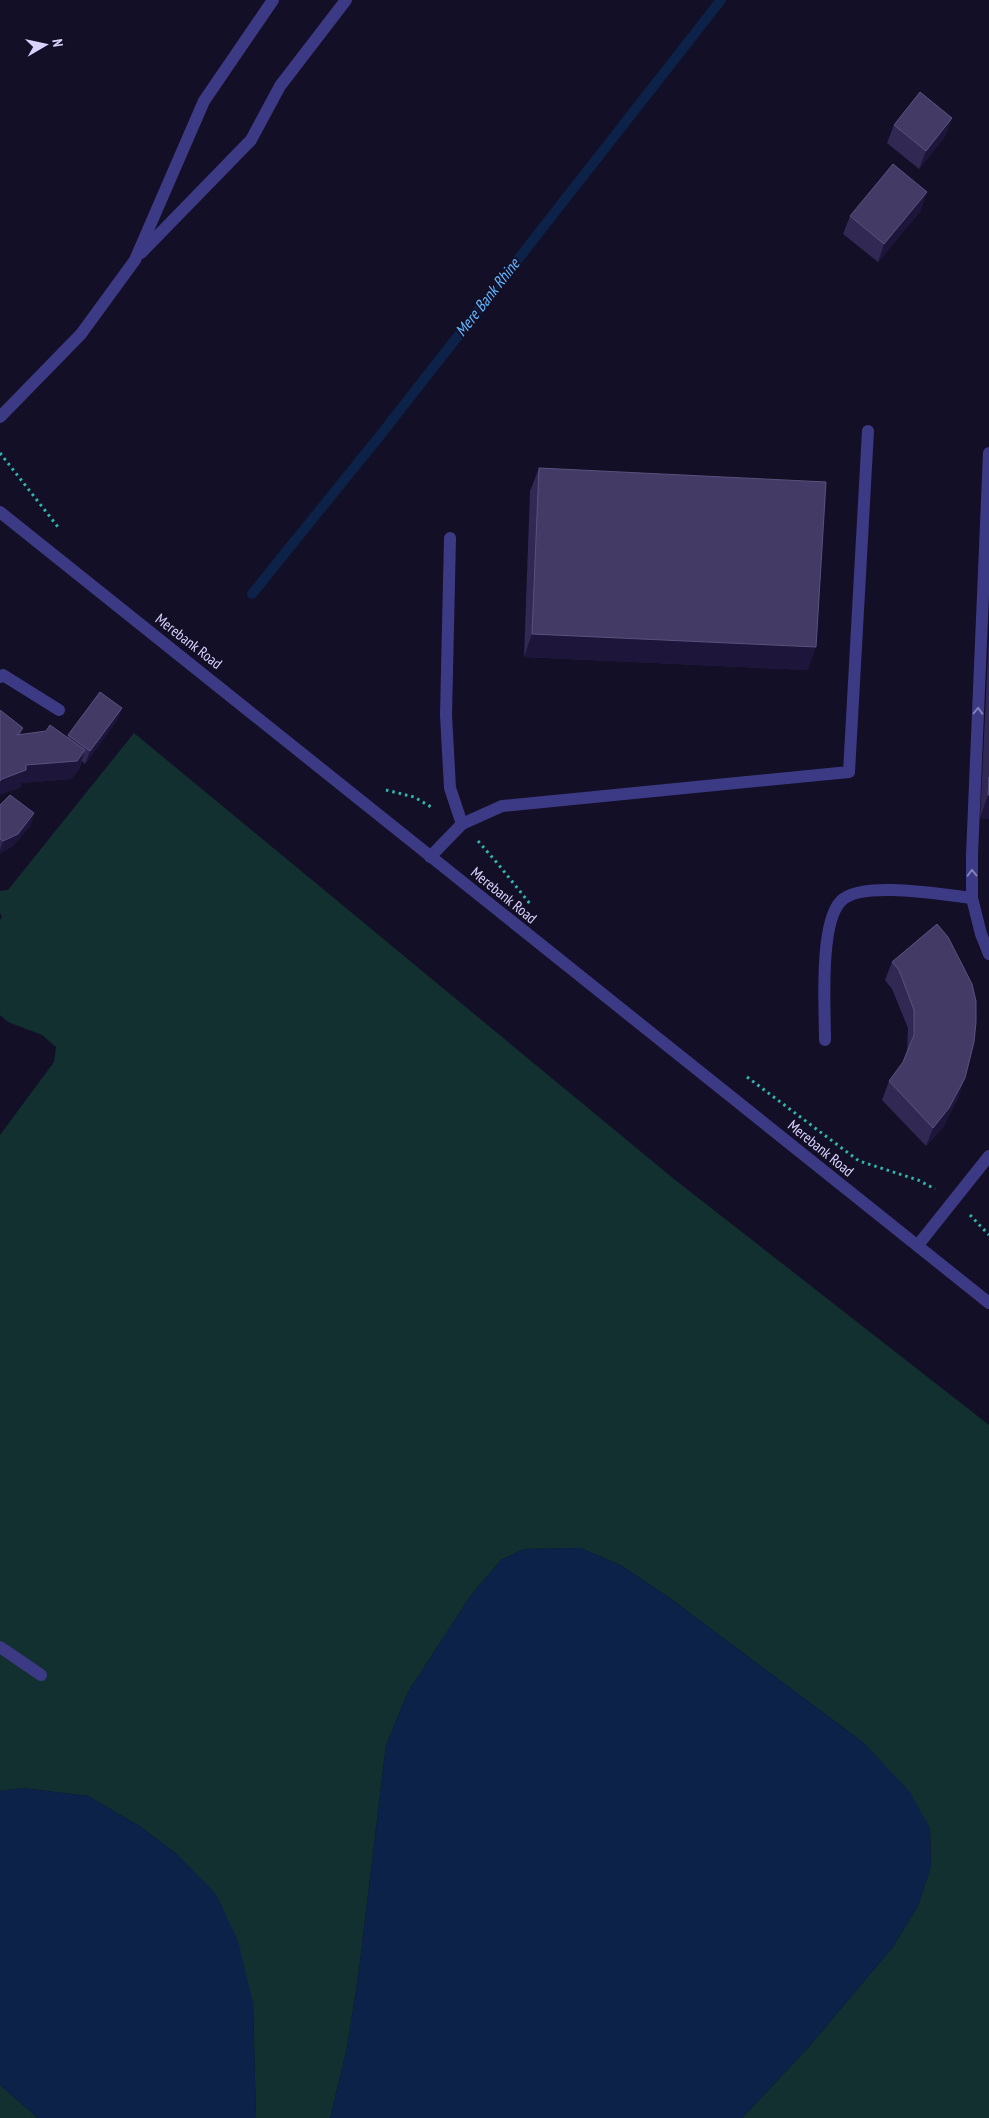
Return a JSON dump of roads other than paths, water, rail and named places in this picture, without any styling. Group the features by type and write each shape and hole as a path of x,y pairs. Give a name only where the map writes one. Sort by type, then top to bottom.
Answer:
{"street":[{"path":"135,260 204,101 273,0"},
{"path":"0,417 81,334 135,260 251,140 280,86 346,0"},
{"path":"430,857 462,824 502,806 849,772 868,430"},
{"path":"989,452 972,855 972,898 981,934 989,954"},
{"name":"Merebank Road","path":"0,512 263,720 430,857 989,1303"},
{"path":"450,538 447,733 450,788 462,824"},
{"path":"0,677 3,675 59,710"},
{"path":"825,1040 826,950 832,919 841,901 859,892 889,890 972,898"},
{"path":"918,1246 989,1156"},
{"path":"0,1647 41,1675"}],"water":[{"path":"581,1548 622,1566 671,1599 864,1743 910,1792 930,1828 931,1866 918,1906 892,1948 807,2049 742,2118 330,2118 347,2048 359,1970 386,1745 408,1692 471,1595 501,1560 524,1549"},
{"path":"23,1788 88,1796 141,1827 178,1855 216,1894 238,1941 253,2002 256,2118 38,2118 0,2085 0,1791"}],"waterway":[{"name":"Mere Bank Rhine","path":"252,594 382,433 721,0"}]}
